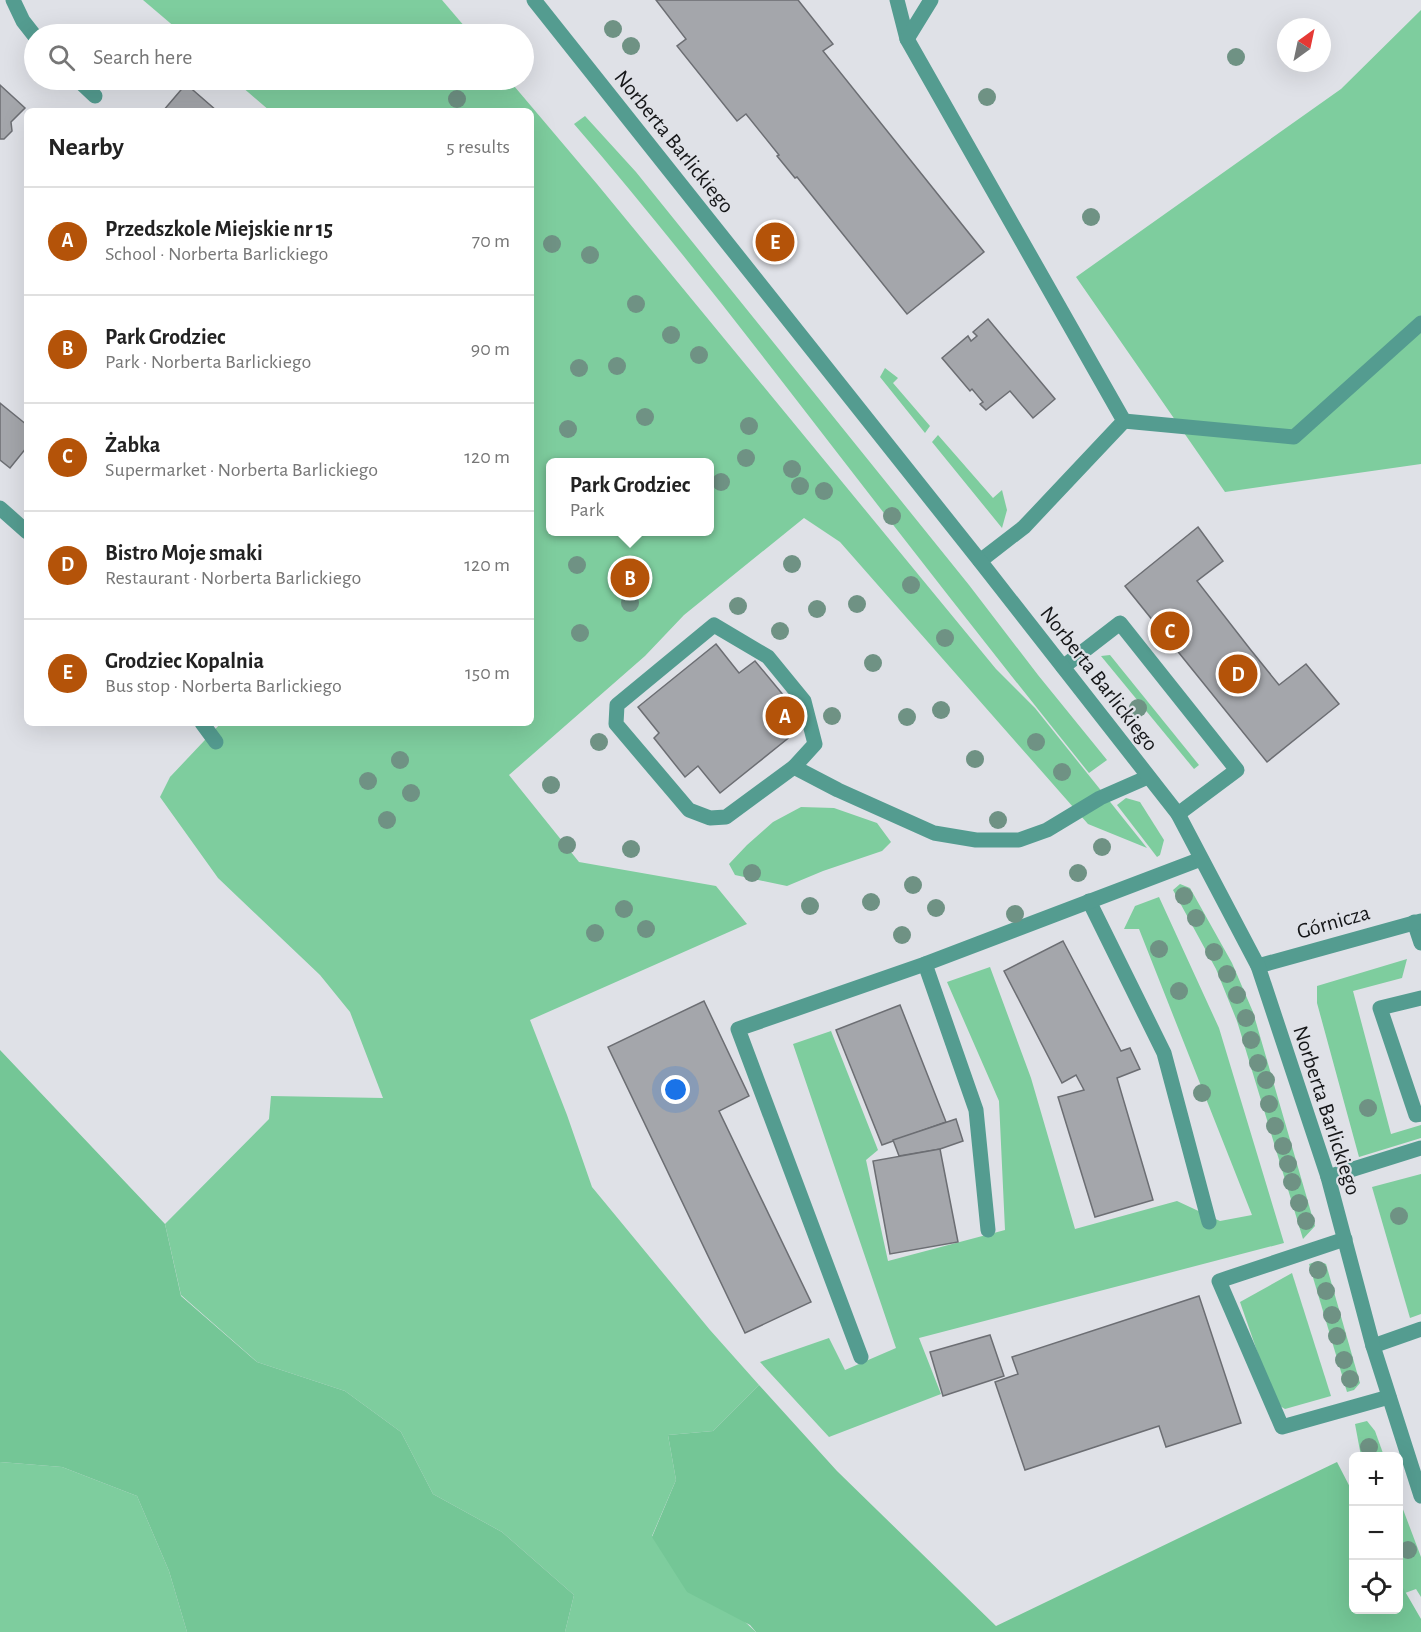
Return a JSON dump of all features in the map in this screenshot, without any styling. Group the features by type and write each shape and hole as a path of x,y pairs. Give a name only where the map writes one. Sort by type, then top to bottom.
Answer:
{"street":[{"path":"13,0 25,24"},
{"name":"Norberta Barlickiego","path":"534,0 1178,814 1258,966 1328,1177 1373,1346 1421,1496"},
{"path":"897,0 907,39 1124,421"},
{"path":"907,39 931,0"},
{"path":"89,90 95,96"},
{"path":"1124,421 1294,436 1421,323"},
{"path":"980,561 1024,527 1124,421"},
{"path":"0,508 24,529"},
{"path":"1063,667 1120,623 1237,770 1178,814"},
{"path":"714,625 768,657 804,701 815,744 794,767 726,817 710,818 689,810 616,724 616,705 714,625"},
{"path":"204,726 216,742"},
{"path":"794,767 838,790 934,833 976,840 1019,840 1047,830 1100,798 1148,777"},
{"path":"861,1357 738,1029 925,964 1201,859"},
{"path":"1089,901 1164,1053 1209,1222"},
{"path":"1418,921 1421,943"},
{"name":"Górnicza","path":"1258,966 1418,921"},
{"path":"925,964 976,1110 988,1230"},
{"path":"1421,998 1380,1008 1416,1115 1421,1114"},
{"path":"1328,1177 1421,1148"},
{"path":"1345,1239 1219,1281 1282,1427 1389,1397"},
{"path":"1373,1346 1421,1329"}],"green space":[{"path":"143,0 442,0 462,24 171,24"},
{"path":"1421,10 1421,464 1225,492 1076,277 1341,89"},
{"path":"246,90 517,90 533,108 267,108"},
{"path":"534,110 996,669 1035,708 1147,848 1088,824 840,542 804,518 684,615 645,656 509,775 579,862 716,886 747,924 530,1020 592,1187 710,1330 759,1385 713,1431 668,1435 676,1480 652,1536 756,1632 565,1632 574,1595 502,1532 433,1494 401,1432 345,1391 257,1362 181,1295 165,1224 269,1119 271,1096 383,1098 350,1012 320,975 218,878 160,797 170,777 218,726 534,726"},
{"path":"585,116 636,172 1107,760 1089,773 705,283 574,124"},
{"path":"885,368 898,378 893,383 930,426 925,433 880,377"},
{"path":"938,435 993,498 1002,490 1007,510 1002,528 932,442"},
{"path":"1110,655 1199,765 1194,769 1101,656"},
{"path":"1126,798 1140,802 1164,840 1160,855 1157,857 1117,805"},
{"path":"801,807 834,808 877,823 891,842 882,851 787,886 735,875 729,864 747,845 773,822"},
{"path":"1180,884 1190,888 1232,963 1253,1012 1315,1226 1303,1239 1237,1021 1216,969 1173,890"},
{"path":"1159,897 1219,1028 1284,1243 919,1338 941,1394 829,1437 760,1362 829,1338 845,1370 896,1348 793,1044 831,1031 878,1150 866,1160 888,1261 1005,1230 999,1101 947,982 990,967 1031,1078 1075,1229 1177,1201 1220,1221 1252,1215 1139,929 1124,929 1135,906"},
{"path":"1407,959 1402,978 1353,991 1391,1134 1421,1125 1421,1138 1359,1157 1317,1003 1317,986"},
{"path":"0,1050 165,1224 181,1296 257,1362 345,1391 401,1432 433,1494 502,1532 574,1595 565,1632 187,1632 169,1571 137,1496 62,1467 0,1462"},
{"path":"1421,1174 1421,1314 1410,1318 1372,1187"},
{"path":"1318,1261 1326,1264 1360,1383 1354,1390 1347,1392 1309,1264"},
{"path":"1292,1273 1331,1396 1285,1409 1275,1403 1240,1302"},
{"path":"759,1385 837,1471 996,1626 1337,1462 1349,1485 1349,1614 1403,1614 1403,1588 1421,1619 1421,1632 756,1632 750,1625 687,1592 652,1537 676,1480 668,1435 713,1431"},
{"path":"1367,1421 1375,1431 1383,1452 1360,1452 1355,1424"},
{"path":"0,1462 62,1467 137,1496 169,1571 187,1632 0,1632"},
{"path":"1403,1509 1421,1557 1421,1597 1416,1589 1405,1593 1403,1589"}],"building":[{"path":"656,0 798,0 833,44 823,51 984,252 907,314 797,177 795,178 777,156 779,155 746,114 737,121 677,46 686,39"},
{"path":"0,85 25,108 11,122 12,131 4,139 0,139"},
{"path":"181,90 193,90 214,108 166,108"},
{"path":"988,319 1055,399 1033,418 1010,391 986,410 980,404 983,402 972,389 970,391 942,358 968,336 971,341 977,336 973,332"},
{"path":"0,403 24,423 24,451 10,468 0,460"},
{"path":"1198,527 1223,561 1197,581 1250,649 1279,685 1306,664 1339,704 1267,762 1125,586"},
{"path":"716,644 739,673 755,661 784,696 769,709 791,736 720,793 698,766 685,777 654,738 659,733 638,707"},
{"path":"1063,941 1121,1051 1130,1048 1140,1069 1117,1078 1153,1200 1095,1217 1058,1097 1084,1090 1076,1075 1062,1083 1004,971"},
{"path":"704,1001 749,1096 719,1111 811,1302 745,1333 608,1047"},
{"path":"900,1005 946,1122 882,1145 836,1030"},
{"path":"956,1119 963,1141 940,1149 899,1156 893,1140"},
{"path":"940,1149 958,1242 890,1254 873,1161"},
{"path":"1199,1296 1241,1423 1166,1447 1159,1426 1025,1470 995,1382 1018,1374 1012,1357"},
{"path":"990,1335 1004,1376 943,1396 930,1352"}],"place":[{"name":"Grodziec Kopalnia","path":"775,242"},
{"name":"Park Grodziec","path":"630,578"},
{"name":"Żabka","path":"1170,631"},
{"name":"Bistro Moje smaki","path":"1238,674"},
{"name":"Przedszkole Miejskie nr 15","path":"785,716"}]}
